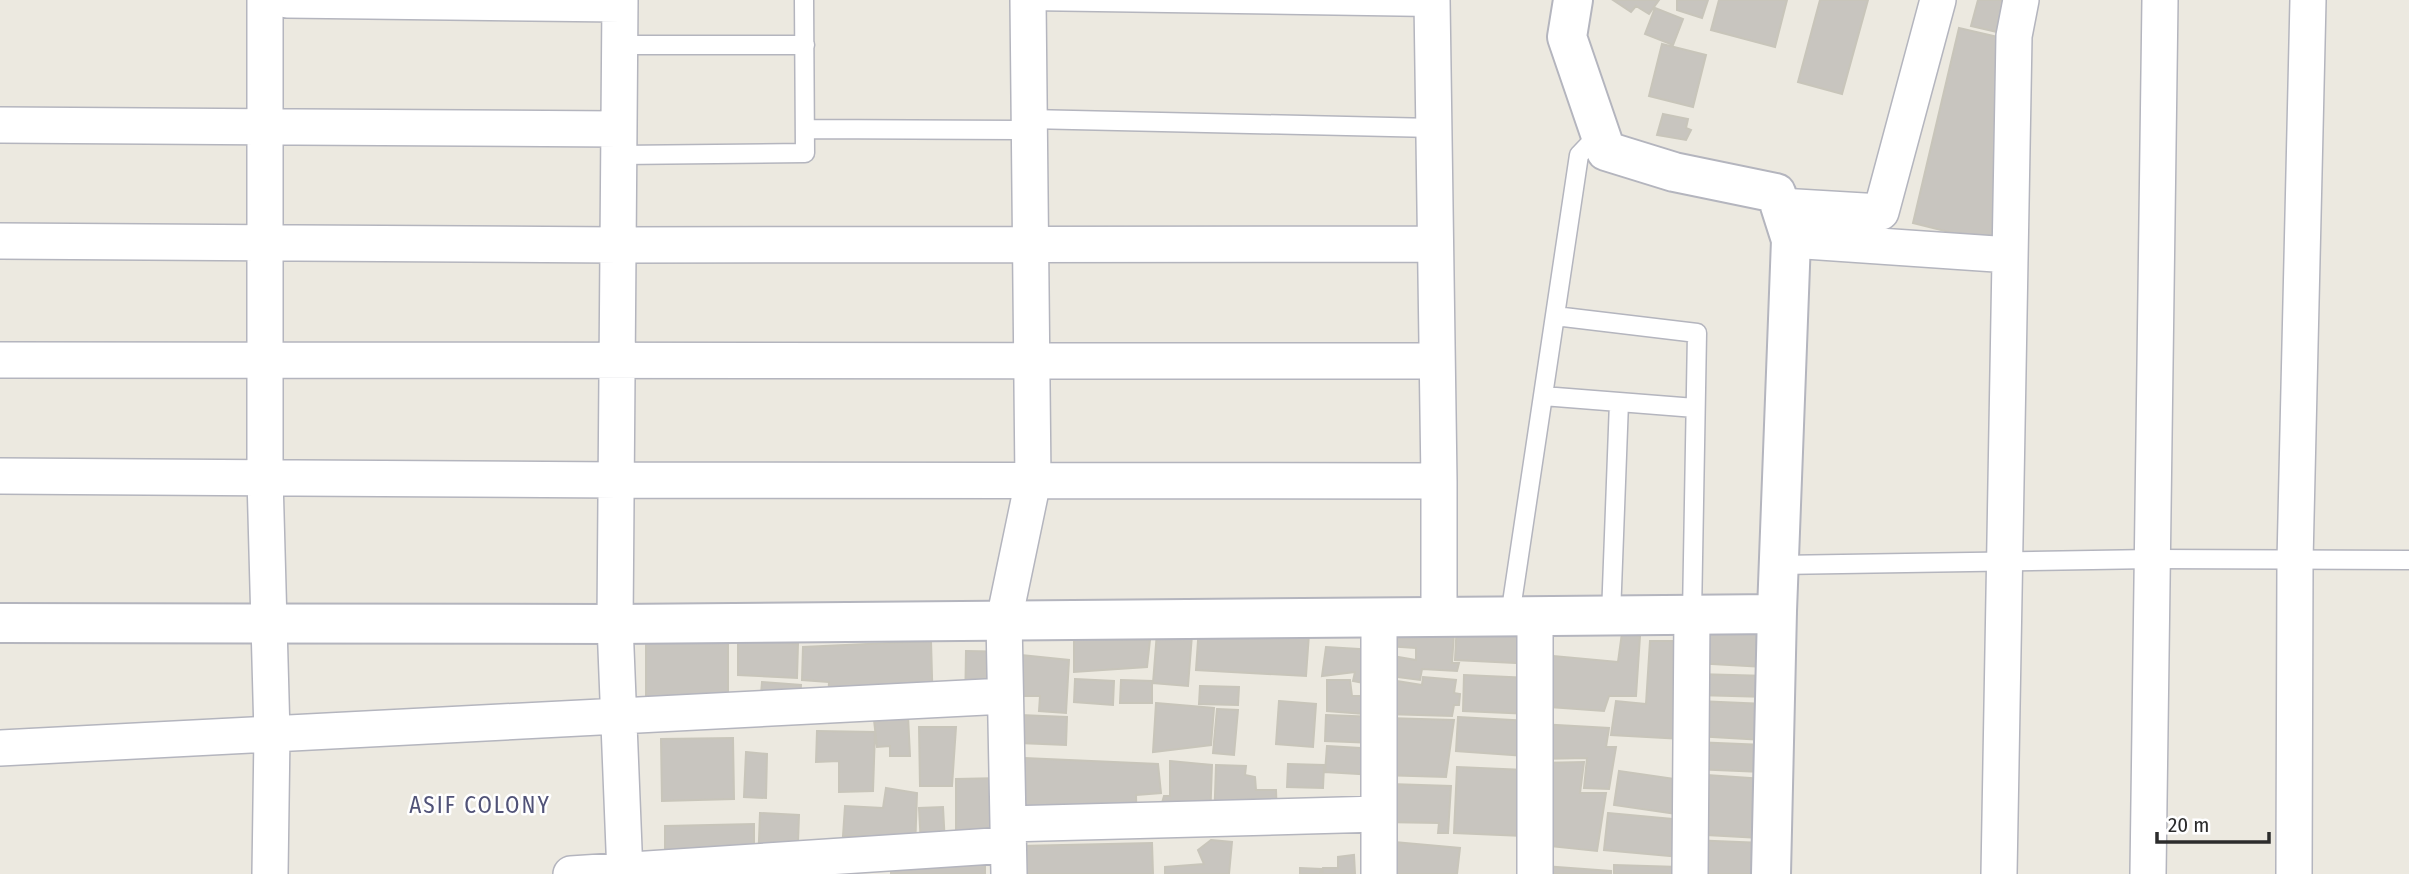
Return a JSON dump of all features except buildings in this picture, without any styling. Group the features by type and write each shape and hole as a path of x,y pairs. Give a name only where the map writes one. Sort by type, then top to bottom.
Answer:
{"street":[{"path":"265,0 265,478 272,734 270,874"},
{"path":"287,0 620,2 615,624 625,873"},
{"path":"1008,847 1004,620 1033,481 1028,0"},
{"path":"1573,0 1567,37 1606,151 1674,172 1776,193 1785,223 1770,874"},
{"path":"1785,223 1881,212 1938,0"},
{"path":"1999,874 2014,36 2021,0"},
{"path":"2148,874 2160,0"},
{"path":"2294,874 2295,561 2308,0"},
{"path":"1432,4 1439,617"},
{"path":"0,125 264,127 619,142"},
{"path":"1785,223 2010,255"},
{"path":"0,240 618,245 1435,244"},
{"path":"0,360 1436,361"},
{"path":"0,476 1439,481"},
{"path":"0,623 615,624 1777,614"},
{"path":"1690,874 1692,615"},
{"path":"1522,616 1535,874"},
{"path":"1379,617 1379,874"},
{"path":"0,748 1005,696"},
{"path":"571,874 625,873 1008,847 1379,814"}],"lane":[{"path":"619,142 805,153 804,0"},
{"path":"1028,0 1432,4"},
{"path":"619,45 805,45"},
{"path":"805,128 1029,125 1434,128"},
{"path":"1522,616 1543,396 1579,155 1600,134"},
{"path":"1555,316 1697,333 1692,615"},
{"path":"1543,396 1695,408"},
{"path":"1611,615 1619,402"},
{"path":"1779,565 2152,559 2409,560"}],"district":[{"name":"ASIF COLONY","path":"480,805"}]}
